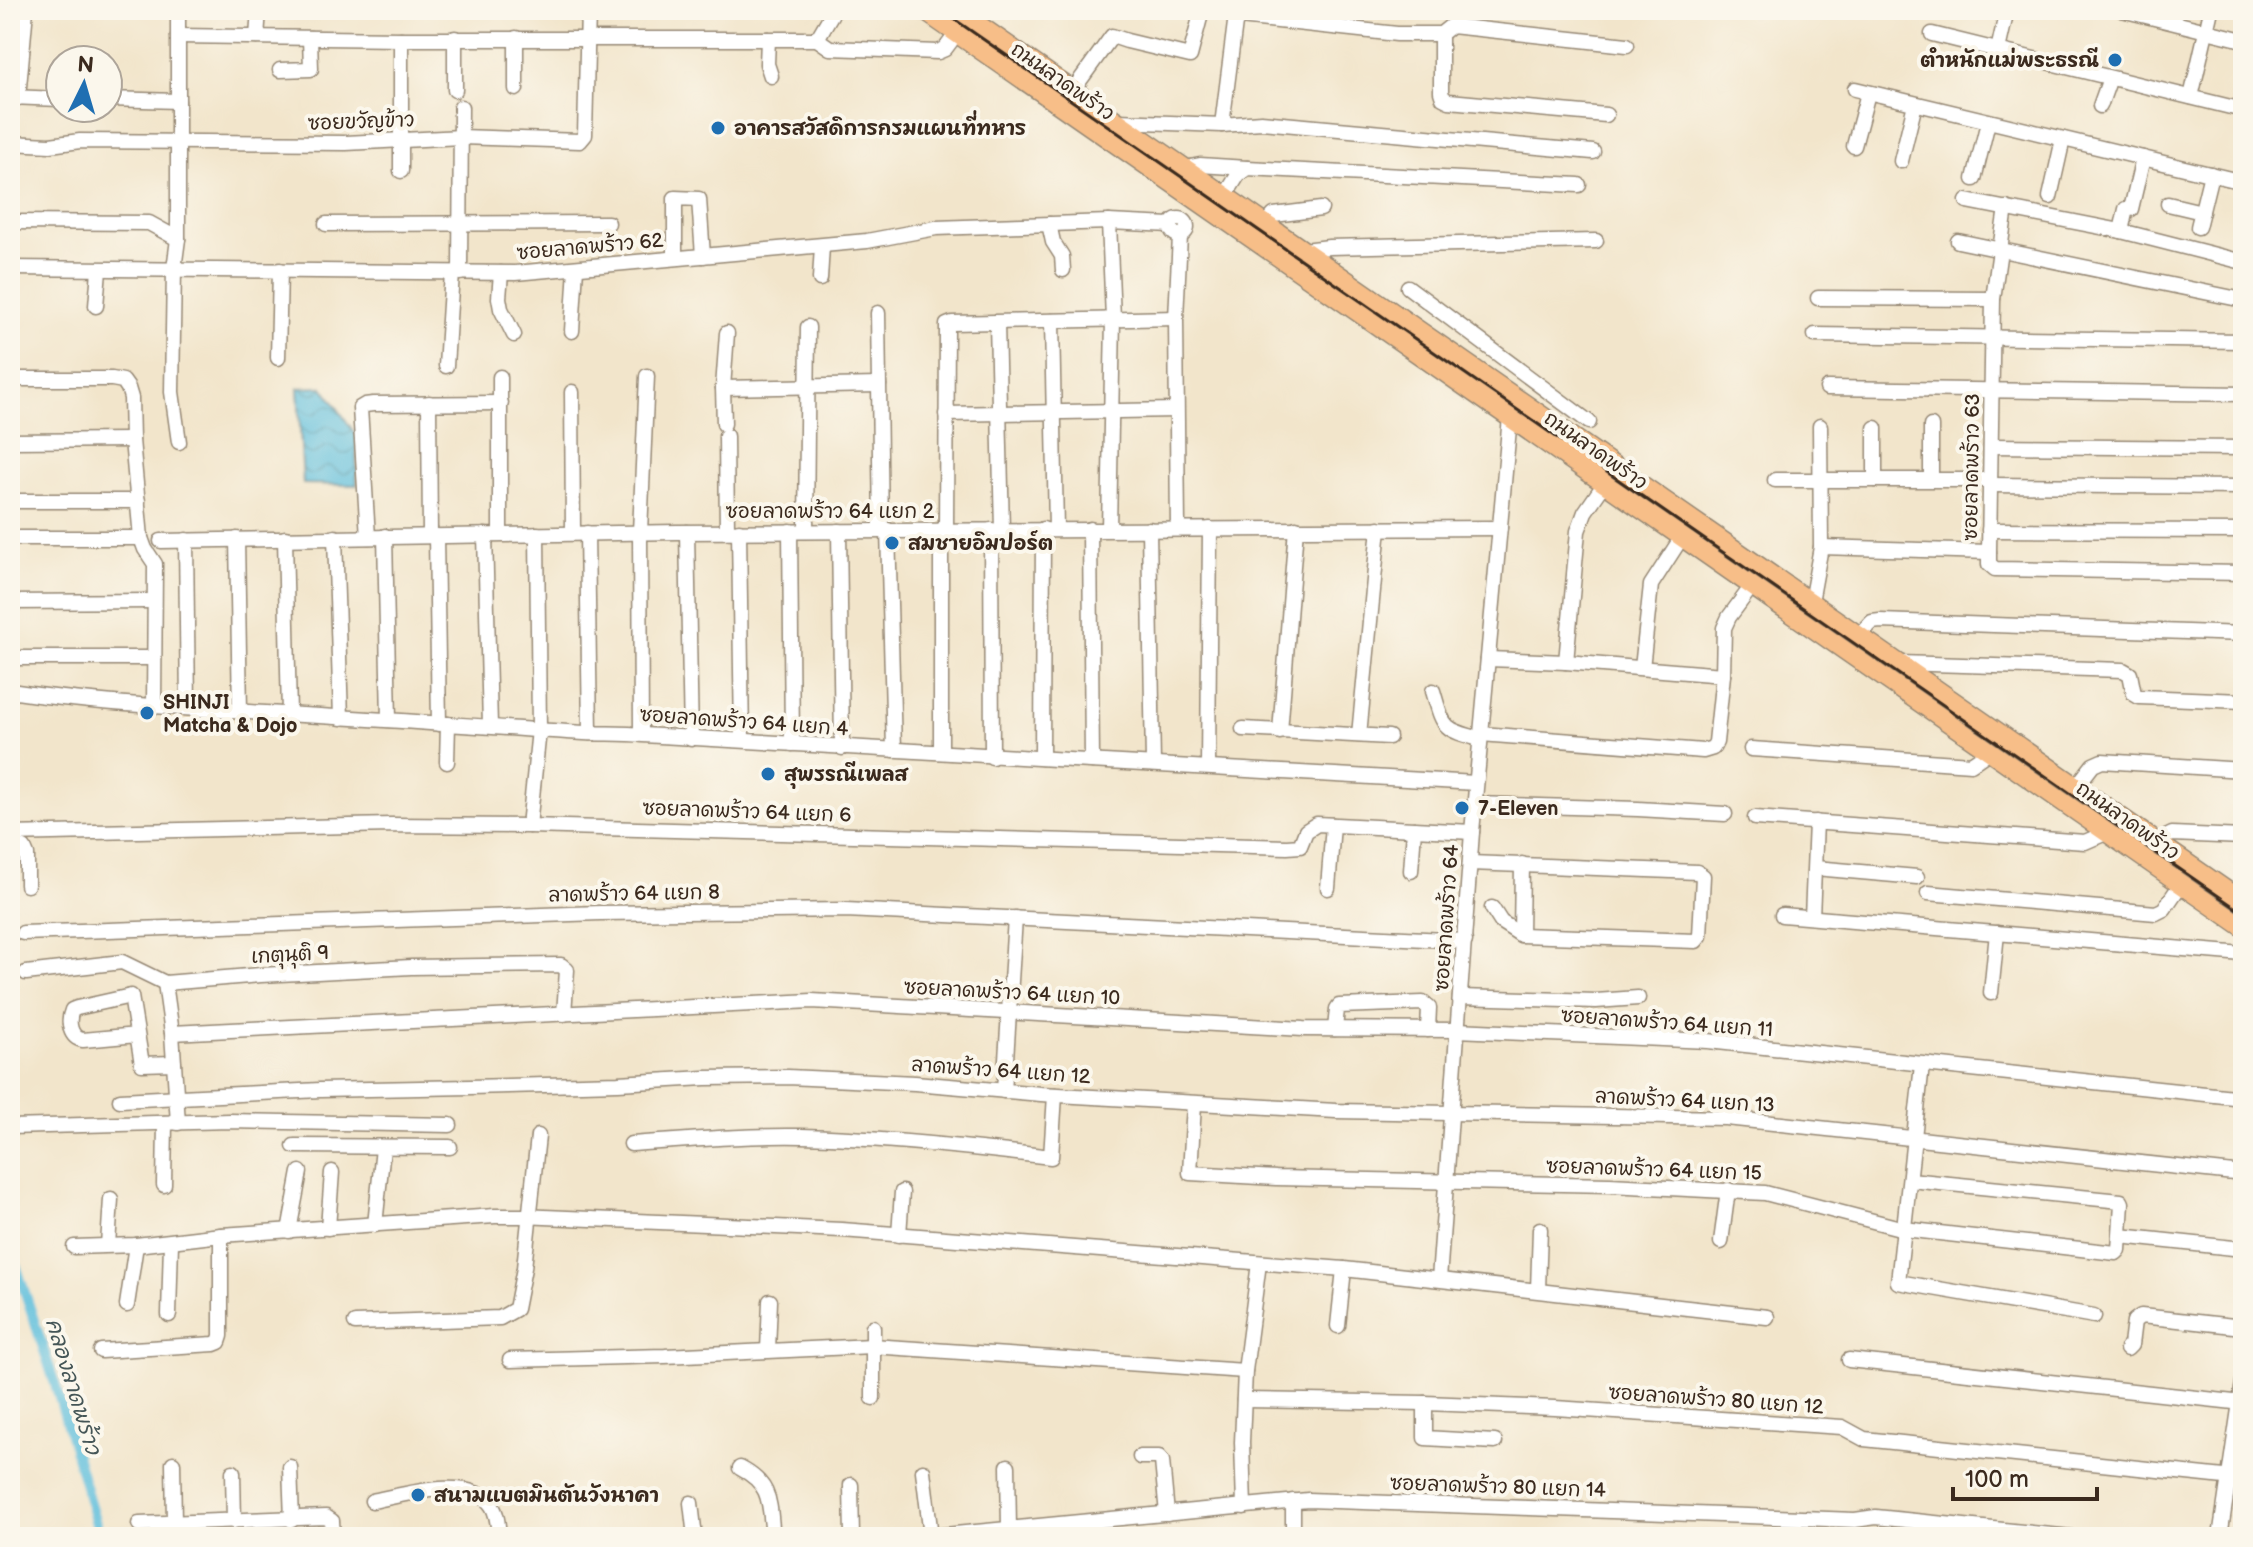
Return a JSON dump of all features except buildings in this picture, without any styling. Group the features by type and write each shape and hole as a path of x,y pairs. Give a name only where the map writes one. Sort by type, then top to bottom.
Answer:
{"main road":[{"name":"ถนนลาดพร้าว","path":"923,10 1198,201 1811,602 2076,787 2108,832 2243,927"},
{"name":"ถนนลาดพร้าว","path":"957,10 1304,250 1515,409 1605,483 1752,586 1990,751 2160,845 2243,902"},
{"path":"1061,105 1073,90"}],"street":[{"path":"26,10 14,98 44,99"},
{"path":"178,10 178,239 174,269 172,392 179,442"},
{"path":"257,37 259,10"},
{"name":"ซอยขวัญข้าว","path":"10,143 346,143 461,137 580,141 583,139 588,10"},
{"path":"817,39 834,10"},
{"path":"1073,90 1112,36 1190,56 1202,10"},
{"path":"1998,50 2007,10"},
{"path":"2122,10 2243,40"},
{"path":"2191,97 2211,10"},
{"path":"1222,125 1235,23 1240,17 1397,34 1441,34 1451,26 1627,45"},
{"path":"178,36 817,39 830,48 938,52 945,49 957,33"},
{"path":"1441,34 1441,92 1443,98 1449,101 1606,115"},
{"path":"1932,34 2243,110"},
{"path":"280,70 311,69 310,38"},
{"path":"455,38 455,90"},
{"path":"516,38 516,89"},
{"path":"401,39 401,171"},
{"path":"768,39 767,64 771,76"},
{"path":"2100,106 2110,78"},
{"path":"1854,146 1862,91 2243,182"},
{"path":"124,99 178,101"},
{"path":"1901,161 1915,104"},
{"path":"446,366 460,225 461,107"},
{"path":"1118,121 1222,125 1261,122 1593,152"},
{"path":"1974,179 1988,122"},
{"path":"2050,197 2063,139"},
{"path":"2121,231 2126,209 2131,209 2143,158"},
{"path":"1185,168 1200,165 1579,185"},
{"path":"1225,196 1238,175 1247,168"},
{"path":"2168,204 2200,220 2211,174"},
{"path":"675,258 675,198 699,199 703,256"},
{"path":"1178,529 1176,318 1179,227 1198,201"},
{"path":"1967,201 2121,231 2243,262"},
{"name":"ซอยลาดพร้าว 63","path":"1821,547 1989,552 1993,299 2006,208"},
{"path":"1266,224 1274,215 1321,209"},
{"path":"10,222 149,223 178,239"},
{"path":"1109,222 1113,319 1109,529"},
{"name":"ซอยลาดพร้าว 62","path":"10,268 501,273 822,246 936,228 1109,222 1179,227"},
{"path":"326,224 608,223"},
{"path":"1049,224 1053,242 1062,256 1063,270"},
{"path":"1304,250 1596,241"},
{"path":"1958,241 2243,300"},
{"path":"820,279 822,246"},
{"path":"572,331 576,268"},
{"path":"96,306 99,270"},
{"path":"278,358 280,270"},
{"path":"501,273 501,309 514,335"},
{"path":"1408,287 1589,422"},
{"path":"1818,298 1993,299"},
{"path":"878,313 894,750"},
{"path":"941,752 947,325 1176,318"},
{"path":"1042,758 1054,412 1052,321"},
{"path":"992,757 1000,413 997,323"},
{"path":"806,531 808,327"},
{"path":"727,333 723,388 742,740"},
{"path":"1815,335 2243,341"},
{"path":"641,734 640,532 647,376"},
{"path":"490,726 491,539 501,403 500,377"},
{"path":"10,379 112,379 123,381 128,388 141,538 155,564 154,706"},
{"path":"723,388 879,385"},
{"path":"1827,388 2243,394"},
{"path":"572,392 583,538 590,733"},
{"path":"429,403 447,762"},
{"path":"368,537 360,408 373,404 501,403"},
{"name":"ซอยลาดพร้าว 64","path":"1439,1279 1480,736 1515,409"},
{"path":"946,414 1176,410"},
{"path":"1811,602 1821,547 1820,426"},
{"path":"1931,426 1931,479"},
{"path":"1875,428 1875,480"},
{"path":"10,441 132,440"},
{"path":"1991,446 2243,448"},
{"path":"1775,480 1931,479 2243,487"},
{"path":"1566,662 1578,531 1585,512 1605,483"},
{"path":"10,501 138,501"},
{"path":"1280,732 1296,528"},
{"path":"1359,735 1379,528"},
{"name":"ซอยลาดพร้าว 64 แยก 2","path":"161,541 285,538 336,543 385,536 434,540 537,534 583,538 640,532 733,531 1500,528"},
{"path":"1090,529 1092,761"},
{"path":"1149,529 1153,764"},
{"path":"1208,766 1210,529"},
{"path":"1989,530 2243,531"},
{"path":"790,531 792,744"},
{"path":"839,531 842,748"},
{"path":"687,532 691,739"},
{"path":"529,826 539,730 537,534"},
{"path":"385,536 389,720"},
{"path":"1642,668 1651,585 1682,537"},
{"path":"10,538 141,538"},
{"path":"285,538 289,708"},
{"path":"237,539 240,712"},
{"path":"186,540 188,708"},
{"path":"336,543 341,718"},
{"path":"1989,552 1989,564 1995,569 2243,573"},
{"path":"1433,691 1444,724 1453,732 1703,751 1713,748 1723,675 1724,628 1752,586"},
{"path":"10,602 154,601"},
{"path":"1859,636 1872,622 1880,621 2243,634"},
{"path":"10,658 154,658"},
{"path":"1488,659 1723,675"},
{"path":"1898,663 2123,670 2130,674 2134,694 2139,697 2243,701"},
{"name":"ซอยลาดพร้าว 64 แยก 4","path":"10,691 59,698 240,712 289,708 341,718 1476,783"},
{"path":"1243,729 1389,737"},
{"path":"1751,749 1971,764 1990,751"},
{"path":"2076,787 2093,765 2102,761 2243,770"},
{"path":"1475,804 1725,814"},
{"path":"1755,818 2085,842 2108,832"},
{"path":"1812,917 1816,822"},
{"name":"ซอยลาดพร้าว 64 แยก 6","path":"10,834 391,825 529,826 1287,847 1300,846 1306,831 1317,824 1333,825"},
{"path":"1328,888 1333,825 1472,832"},
{"path":"1411,871 1414,829"},
{"path":"2160,845 2172,834 2243,837"},
{"path":"10,843 24,848 27,855 27,885"},
{"path":"1470,863 1697,872 1703,876 1700,936 1696,941 1521,935 1501,922 1492,908"},
{"path":"1521,935 1522,864"},
{"path":"1815,868 1917,877"},
{"path":"1928,893 2156,913 2164,909 2181,884"},
{"name":"ลาดพร้าว 64 แยก 8","path":"23,933 600,913 846,910 1465,941"},
{"path":"1782,915 2243,954"},
{"path":"1004,1091 1015,918"},
{"path":"1991,993 1997,933"},
{"path":"26,973 122,962 165,983 176,1098 164,1185"},
{"name":"เกตุนุติ 9","path":"165,983 411,967 561,965 567,970 564,1014"},
{"path":"137,1035 75,1039 70,1015 77,1008 131,996 142,1064 174,1063"},
{"path":"1460,997 1596,1001 1638,998"},
{"name":"ซอยลาดพร้าว 64 แยก 10","path":"172,1033 812,1001 1335,1029 1457,1030"},
{"path":"1335,1029 1337,1009 1344,1005 1423,1003 1429,1008 1428,1030"},
{"name":"ซอยลาดพร้าว 64 แยก 11","path":"1457,1030 1708,1041 2243,1098"},
{"path":"1922,1065 1898,1282 2094,1316"},
{"name":"ลาดพร้าว 64 แยก 12","path":"120,1100 320,1090 788,1077 915,1083 1194,1104 1452,1113"},
{"path":"631,1144 802,1136 955,1146 1051,1157 1055,1095"},
{"name":"ซอยลาดพร้าว 64 แยก 15","path":"1194,1104 1190,1173 1728,1190 1791,1198 1904,1229 2116,1253 2120,1236"},
{"name":"ลาดพร้าว 64 แยก 13","path":"1452,1113 1726,1118 2243,1174"},
{"path":"10,1127 229,1121 450,1125"},
{"path":"355,1323 500,1318 516,1309 524,1268 538,1136"},
{"path":"294,1146 450,1147"},
{"path":"375,1225 383,1148"},
{"path":"289,1231 300,1172"},
{"path":"328,1228 332,1172"},
{"path":"1910,1180 2118,1200 2122,1203 2120,1236 2243,1249"},
{"path":"1721,1242 1728,1190"},
{"path":"899,1235 902,1192"},
{"path":"108,1245 111,1199"},
{"path":"74,1247 528,1216 842,1230 1344,1269 1767,1317"},
{"path":"1538,1290 1540,1229"},
{"path":"101,1351 219,1342 221,1235"},
{"path":"169,1315 171,1242"},
{"path":"127,1305 136,1245"},
{"path":"1244,1507 1242,1442 1245,1371 1259,1263"},
{"path":"1338,1326 1344,1269"},
{"path":"768,1350 770,1301"},
{"path":"2127,1349 2131,1345 2134,1321 2141,1316 2243,1327"},
{"path":"873,1327 873,1398"},
{"path":"510,1360 872,1346 1245,1371"},
{"path":"1849,1360 2241,1403"},
{"path":"2220,1537 2236,1478 2243,1382"},
{"name":"ซอยลาดพร้าว 80 แยก 12","path":"1244,1400 1555,1408 1842,1427 1864,1439 2236,1478"},
{"path":"1425,1403 1425,1438 1495,1442"},
{"path":"1140,1457 1161,1458 1167,1514"},
{"path":"173,1463 174,1522"},
{"path":"1008,1466 1009,1529"},
{"path":"290,1467 292,1520"},
{"path":"740,1468 755,1476 765,1489 773,1537"},
{"path":"923,1471 931,1536"},
{"path":"233,1472 234,1521"},
{"path":"851,1485 852,1537"},
{"path":"372,1501 445,1488 468,1490 491,1503 497,1517 499,1537"},
{"name":"ซอยลาดพร้าว 80 แยก 14","path":"924,1537 1308,1500 1855,1520 1876,1517 2071,1537"},
{"path":"1293,1501 1293,1537"},
{"path":"691,1503 695,1537"},
{"path":"139,1524 330,1518 333,1537"},
{"path":"1853,1537 1855,1520"}],"water":[{"path":"323,387 356,435 357,485 303,484 298,388"}],"waterway":[{"name":"คลองลาดพร้าว","path":"10,1247 56,1387 100,1537"}],"railway":[{"path":"941,10 2243,913"}],"place":[{"name":"ตำหนักแม่พระธรณี","path":"2115,60"},
{"name":"อาคารสวัสดิการกรมแผนที่ทหาร","path":"718,128"},
{"name":"สมชายอิมปอร์ต","path":"892,543"},
{"name":"SHINJI Matcha & Dojo","path":"147,713"},
{"name":"สุพรรณีเพลส","path":"768,774"},
{"name":"7-Eleven","path":"1462,808"},
{"name":"สนามแบตมินตันวังนาคา","path":"418,1495"}]}
